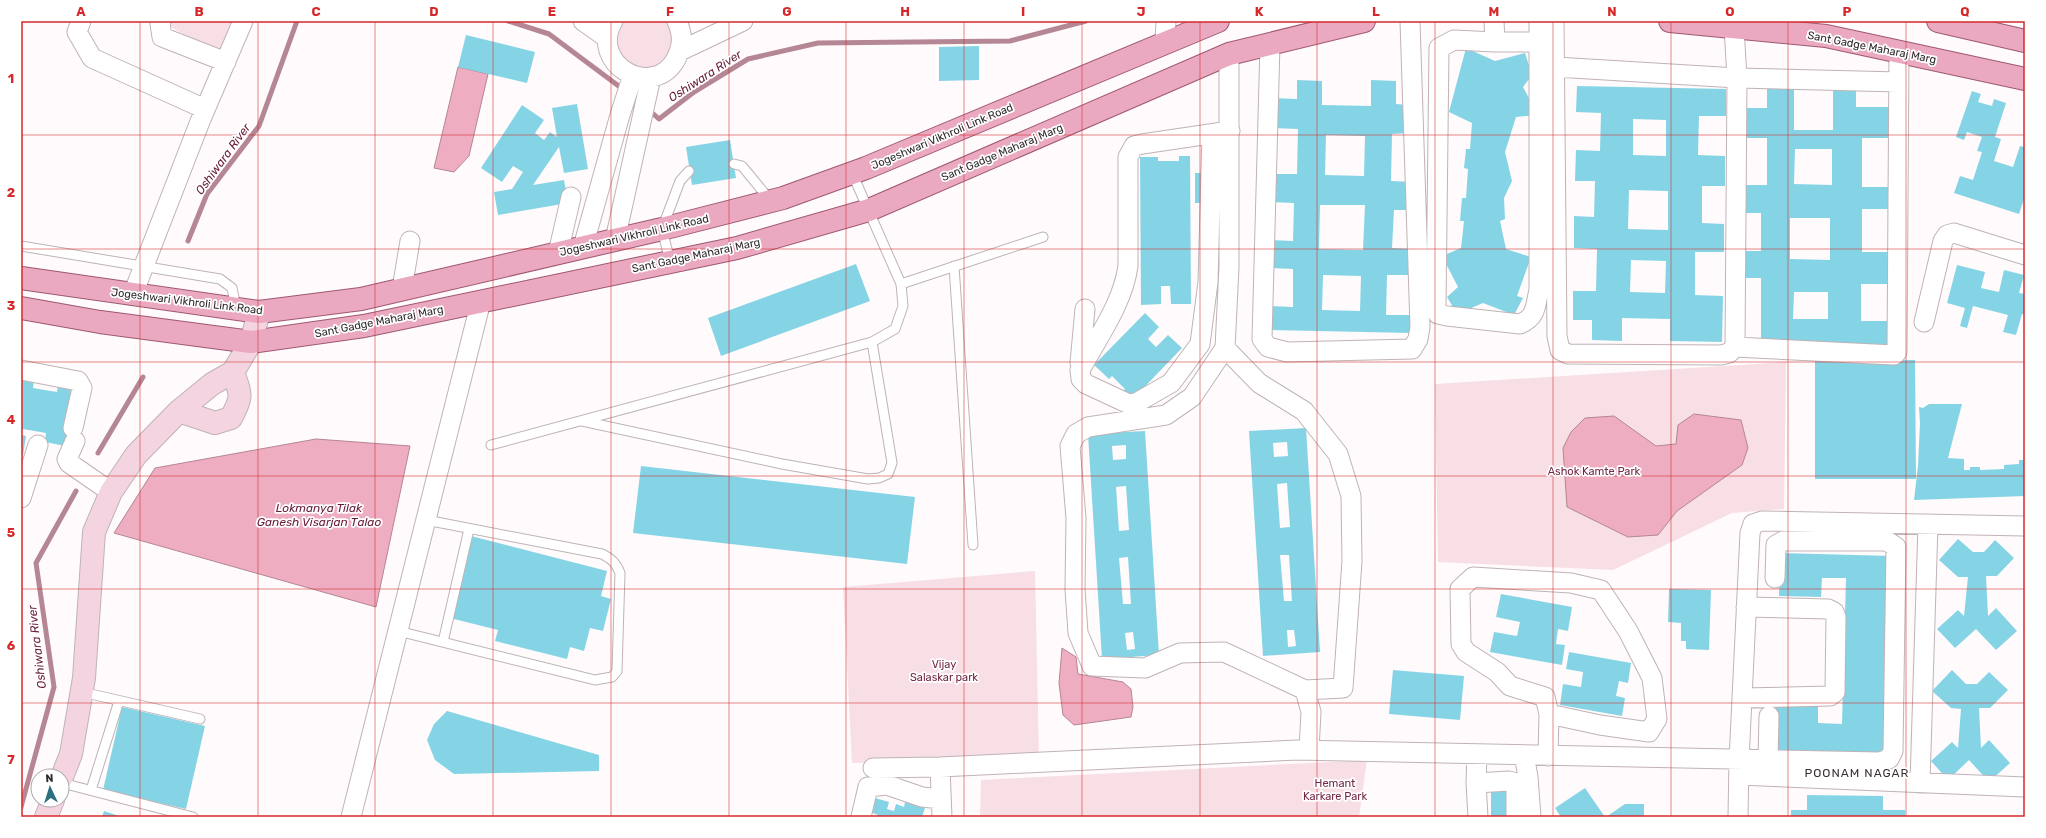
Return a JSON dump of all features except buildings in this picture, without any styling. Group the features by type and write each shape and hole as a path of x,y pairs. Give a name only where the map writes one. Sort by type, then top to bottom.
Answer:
{"main road":[{"name":"Jogeshwari Vikhroli Link Road","path":"21,278 259,312 361,299 662,229 771,201 852,173 1165,43 1190,27 1218,21"},
{"name":"Sant Gadge Maharaj Marg","path":"21,308 100,322 251,342 364,326 737,248 869,210 1230,54 1364,21"},
{"name":"Sant Gadge Maharaj Marg","path":"1670,21 1826,36 2025,79"},
{"path":"1938,21 2025,41"},
{"path":"66,768 71,754 82,692 94,532 111,492 136,455 179,411 212,384 233,372 251,342 259,312"},
{"path":"179,411 215,423 231,418 240,402 240,392 233,372"}],"street":[{"path":"81,21 77,32 92,58 205,109"},
{"path":"161,21 162,37 226,62"},
{"path":"133,294 205,109 243,21"},
{"path":"583,21 610,30 608,49 612,59 620,68 641,82 644,109 614,240"},
{"path":"583,247 623,105 641,82 663,73 672,65 680,51 682,44 681,32 677,21"},
{"path":"680,51 743,21"},
{"path":"1165,43 1166,21"},
{"path":"1270,44 1262,339 1268,347 1288,352 1412,349 1418,338 1420,327 1410,21"},
{"path":"1494,21 1495,42"},
{"path":"1539,21 1539,42 1539,290 1533,315 1529,320 1520,324 1438,314 1436,307 1439,48 1454,40 1539,42"},
{"path":"1554,21 1556,67 1557,336 1560,350 1568,354 1721,355 1729,353 1735,346 1737,78 1734,27"},
{"path":"1735,346 1894,355 1897,352 1899,52"},
{"path":"1085,308 1080,370 1081,379 1086,384 1130,404 1136,403 1171,383 1200,344 1208,282 1221,133 1230,54"},
{"path":"1556,67 1737,78 1899,82"},
{"path":"1221,133 1229,267 1225,348 1192,397 1166,415 1088,427 1076,434 1070,446 1076,518 1075,589 1078,633 1092,666 1145,668 1180,653 1224,652 1305,690 1343,688 1352,561 1351,496 1338,454 1304,411 1259,384 1225,348"},
{"path":"1080,370 1119,299 1126,280 1128,266 1128,161 1131,151 1134,146 1142,144 1221,133"},
{"path":"558,253 571,197"},
{"path":"1924,322 1943,241 1947,235 1954,234 2025,255"},
{"path":"402,289 410,241"},
{"path":"351,817 481,301"},
{"path":"21,370 78,381 82,388 69,443 69,463 111,492"},
{"path":"21,498 38,445"},
{"path":"1738,817 1746,607 1750,533 1753,524 1770,521 2025,526"},
{"path":"1920,783 1928,524"},
{"path":"1739,767 1768,760 1879,762 1889,759 1891,756 1898,550 1894,544 1887,542 1783,541 1776,545 1775,578"},
{"path":"1548,756 1549,714 1545,697 1510,686 1497,672 1466,652 1460,644 1460,589 1473,577 1571,583 1601,590 1628,631 1652,678 1657,719 1649,732 1600,725 1549,714"},
{"path":"1742,698 1830,696 1836,692 1836,617 1834,612 1828,609 1746,607"},
{"path":"1305,690 1311,712 1309,750"},
{"path":"1768,760 1769,716"},
{"path":"873,768 940,767 1309,750 1548,756 1739,767 1920,783 2025,787"},
{"path":"1477,754 1476,783 1478,817"},
{"path":"1524,755 1528,777 1531,817"},
{"path":"940,767 941,808"},
{"path":"1476,783 1509,781 1516,783 1516,817"},
{"path":"861,817 868,788 887,785 922,797 941,808"}],"lane":[{"path":"734,164 742,166 771,201"},
{"path":"670,261 662,229 680,181 688,171"},
{"path":"491,445 872,342 895,329 903,306 901,284 852,173"},
{"path":"901,284 1044,237"},
{"path":"21,246 144,265 220,279 232,288 236,308"},
{"path":"954,266 974,545"},
{"path":"581,421 782,464 868,479 879,478 888,474 892,463 872,342"},
{"path":"398,631 595,680 612,677 617,671 620,573 616,563 602,554 426,520"},
{"path":"443,642 469,529"},
{"path":"82,692 200,719"},
{"path":"91,790 119,700"},
{"path":"70,785 193,817"}],"green space":[{"path":"168,21 240,21 224,56 167,25"},
{"path":"625,21 667,21 671,26 672,34 671,44 666,58 657,66 646,68 635,66 625,59 619,49 618,36"},
{"name":"Ashok Kamte Park","path":"1786,362 1784,509 1732,513 1613,570 1438,562 1435,384"},
{"name":"Vijay Salaskar park","path":"1035,571 1039,758 852,763 843,587"},
{"name":"Hemant Karkare Park","path":"1367,760 1359,817 980,817 981,780"}],"water":[{"path":"458,67 488,74 469,156 454,172 434,168"},
{"path":"1694,414 1741,420 1748,448 1742,465 1677,511 1658,535 1628,537 1567,507 1563,448 1571,432 1585,418 1614,416 1656,446 1676,444 1678,425"},
{"name":"Lokmanya Tilak Ganesh Visarjan Talao","path":"316,439 410,446 376,607 114,533 155,468"},
{"path":"1062,648 1076,657 1078,674 1123,682 1131,689 1133,707 1131,717 1074,725 1063,715 1059,683"}],"waterway":[{"name":"Oshiwara River","path":"188,241 207,194 259,126 297,21"},
{"name":"Oshiwara River","path":"508,21 549,34 624,90"},
{"name":"Oshiwara River","path":"649,110 659,119 694,92 748,59 818,43 1010,41 1086,21"},
{"name":"Oshiwara River","path":"98,453 143,377"},
{"name":"Oshiwara River","path":"21,807 54,687 36,563 76,491"}],"district":[{"name":"POONAM NAGAR","path":"1857,773"}]}
